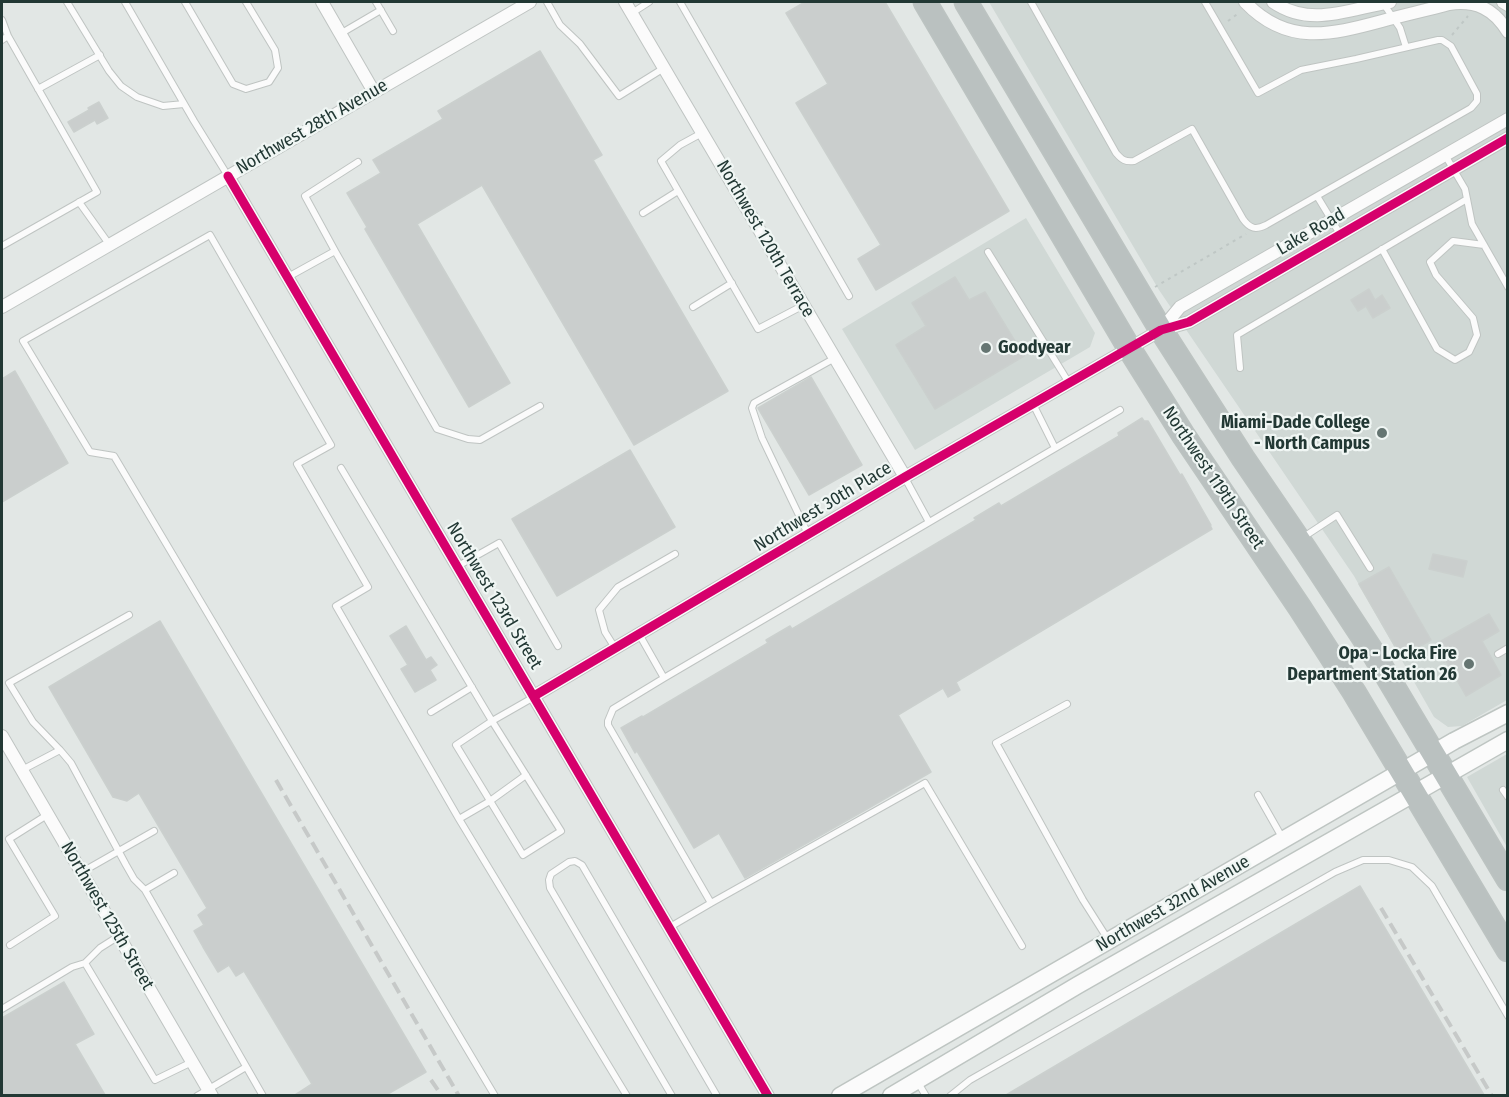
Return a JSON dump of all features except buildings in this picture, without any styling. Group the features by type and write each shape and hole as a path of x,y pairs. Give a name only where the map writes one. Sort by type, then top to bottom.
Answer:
{"highway":[{"name":"Northwest 119th Street","path":"924,2 1129,348 1184,436 1354,692 1508,950"},
{"name":"Northwest 119th Street","path":"966,2 1161,330 1243,459 1372,651 1508,879"}],"main road":[{"name":"Northwest 32nd Avenue","path":"840,1095 1401,772 1508,713"},
{"name":"Northwest 32nd Avenue","path":"891,1095 1078,985 1508,740"}],"street":[{"path":"322,2 374,92"},
{"name":"Northwest 28th Avenue","path":"2,307 530,2"},
{"name":"Northwest 120th Terrace","path":"625,2 905,477"},
{"path":"1245,2 1256,12 1278,25 1312,34 1336,32 1449,4 1467,3 1481,6 1489,11 1508,32"},
{"path":"1273,2 1299,14 1320,16 1385,2"},
{"path":"1503,2 1508,5"},
{"name":"Lake Road","path":"1161,330 1180,308 1508,119"},
{"name":"Lake Road","path":"1129,348 1161,330 1189,322 1508,138"},
{"name":"Northwest 123rd Street","path":"228,176 768,1095"},
{"name":"Northwest 30th Place","path":"534,696 1129,348"},
{"name":"Northwest 125th Street","path":"2,736 192,1062 206,1093"}],"lane":[{"path":"68,2 121,86 137,97 163,106 184,104"},
{"path":"125,2 228,176"},
{"path":"185,2 233,84 246,89 269,82 278,68 275,50 246,2"},
{"path":"376,2 393,31"},
{"path":"547,2 560,25 580,44 619,96 664,68"},
{"path":"632,14 649,2"},
{"path":"680,2 849,296"},
{"path":"1031,2 1121,159 1127,162 1134,160 1192,129 1243,219 1253,229 1266,225 1317,196 1471,108 1477,101 1477,94 1454,52 1442,40 1301,70 1258,93 1205,2"},
{"path":"1385,2 1400,28 1407,47"},
{"path":"340,33 381,10"},
{"path":"2,20 8,36 97,192 2,246"},
{"path":"2,40 8,36"},
{"path":"38,89 100,55"},
{"path":"702,133 680,145 662,161 758,329 804,305"},
{"path":"1445,155 1465,189 1472,224 1508,287"},
{"path":"358,162 305,196 437,429 468,439 480,440 540,406"},
{"path":"643,213 678,191"},
{"path":"1317,196 1340,234"},
{"path":"1240,368 1237,335 1467,199"},
{"path":"79,202 109,244"},
{"path":"495,1095 114,456 90,452 23,341 210,235 330,445 297,464 368,587 336,606 459,819 627,1095"},
{"path":"1382,249 1437,349 1455,360 1469,352 1477,335 1473,318 1436,275 1430,261 1453,241 1484,244"},
{"path":"288,277 335,251"},
{"path":"988,252 1069,383"},
{"path":"693,307 732,284"},
{"path":"808,534 762,438 752,408 754,403 835,358"},
{"path":"1033,404 1055,448"},
{"path":"711,903 608,725 613,709 1120,410"},
{"path":"341,468 492,721 561,831 523,855 456,745 492,721 534,696"},
{"path":"905,477 929,522"},
{"path":"1299,540 1337,515 1370,568"},
{"path":"458,566 499,543 558,646"},
{"path":"615,649 605,633 599,610 618,587 675,554"},
{"path":"129,615 9,683 33,722 71,764 134,879 145,890 263,1095"},
{"path":"639,634 664,678"},
{"path":"1498,654 1508,648"},
{"path":"431,712 472,687"},
{"path":"1066,704 996,743 1083,900 1109,941"},
{"path":"21,771 60,750"},
{"path":"459,819 526,776"},
{"path":"670,927 925,783 1022,946"},
{"path":"1503,790 1508,797"},
{"path":"1258,795 1284,840"},
{"path":"10,945 55,916 9,839 47,815"},
{"path":"81,872 154,831"},
{"path":"950,1095 970,1080 1250,920 1335,872 1363,860 1389,860 1412,867 1432,886 1508,1016"},
{"path":"672,1095 550,888 551,873 569,862 575,861 582,866 717,1095"},
{"path":"145,890 174,873"},
{"path":"2,1009 72,967 85,963 100,948 118,936"},
{"path":"85,963 155,1080 192,1062"},
{"path":"206,1093 246,1067"},
{"path":"917,1080 926,1095"}],"path":[{"path":"1450,38 1472,12"},
{"path":"1155,287 1247,234"}],"shaded area":[{"name":"Miami-Dade College - North Campus","path":"989,2 1507,2 1507,700 1462,726 1448,727 1434,717 1354,576 1159,290"},
{"path":"1026,218 1095,333 1090,347 915,450 842,329"},
{"path":"1507,754 1507,847 1467,777"}],"railway":[{"path":"276,780 459,1096"},
{"path":"1381,908 1492,1096"},
{"path":"431,1080 442,1096"}],"cycle path":[{"path":"534,696 905,477 1161,330 1189,322 1508,138"},
{"path":"228,176 768,1096"}],"place":[{"name":"Goodyear","path":"986,348"},
{"name":"Miami-Dade College - North Campus","path":"1382,433"},
{"name":"Opa - Locka Fire Department Station 26","path":"1469,664"}]}
